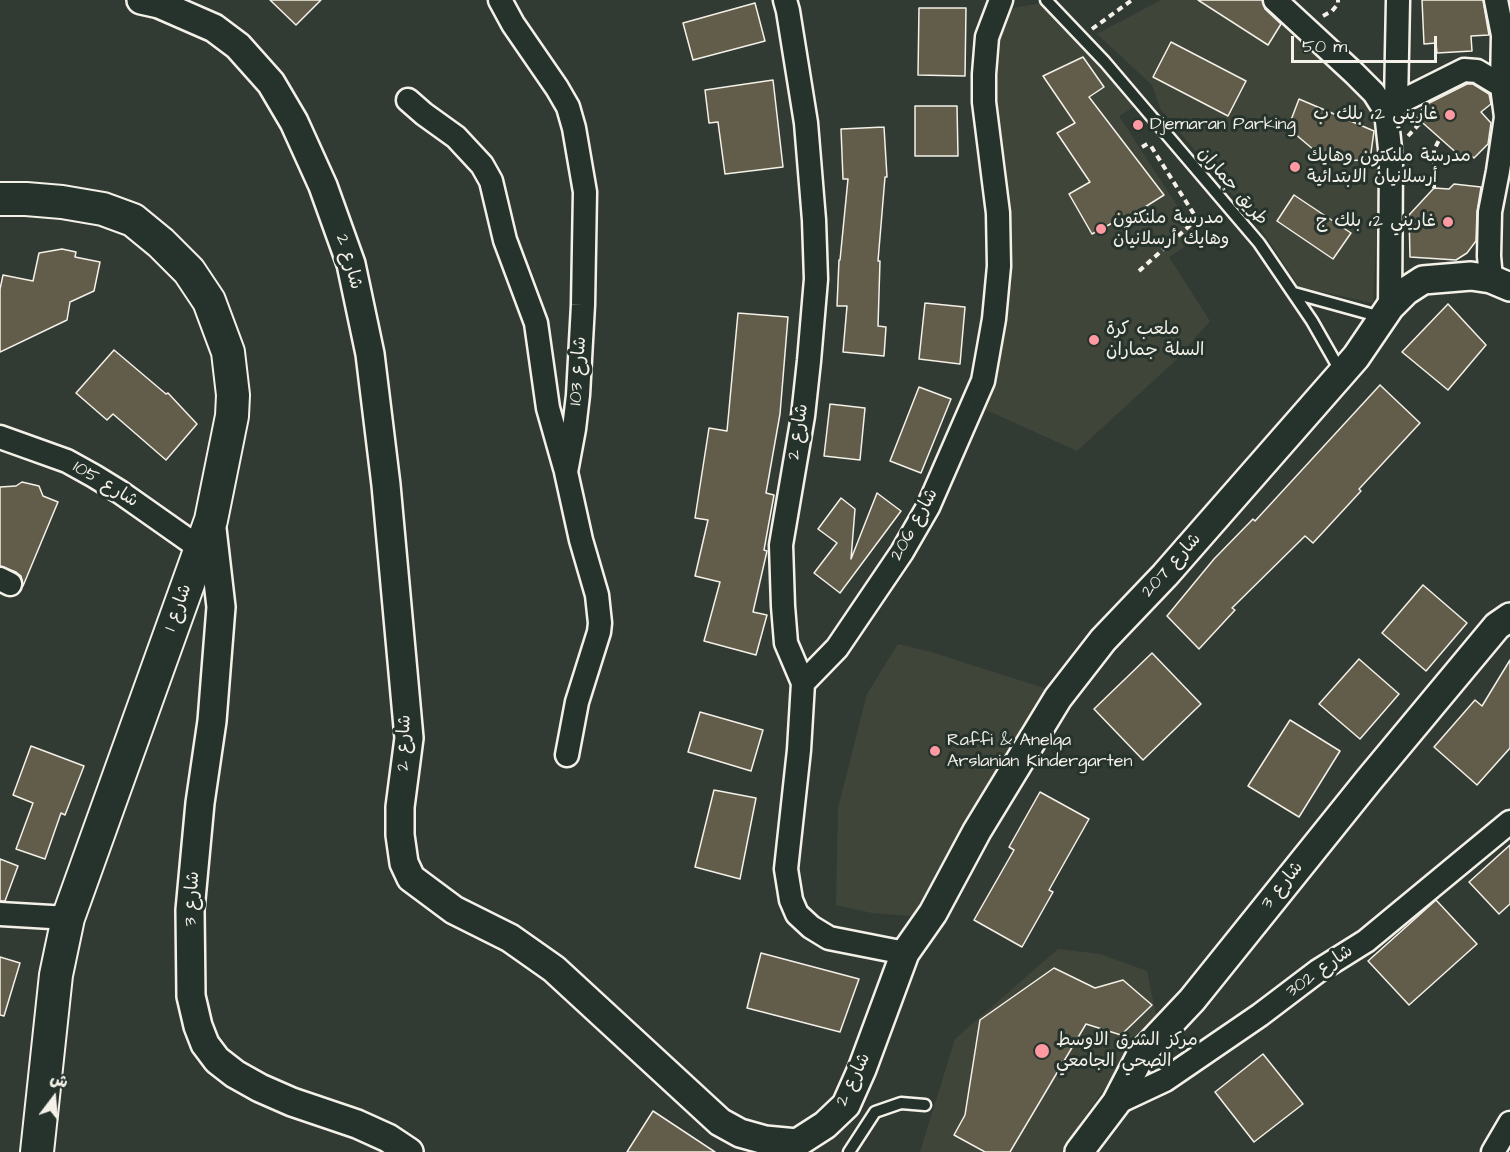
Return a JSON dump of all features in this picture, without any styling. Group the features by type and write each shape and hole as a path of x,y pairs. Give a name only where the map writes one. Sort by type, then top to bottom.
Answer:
{"main road":[{"name":"شارع 1","path":"0,199 62,201 102,208 133,220 161,243 189,271 209,301 228,352 233,395 232,416 206,534 68,918 56,975 37,1152"}],"street":[{"name":"شارع 2","path":"141,0 159,4 214,28 238,46 271,83 294,122 323,186 351,264 370,354 392,543 409,738 400,807 400,835 405,863 411,878 454,910 510,938 554,969 720,1122 740,1133 802,1147 846,1105 862,1069 905,953"},
{"name":"شارع 103","path":"500,0 513,24 557,88 571,118 579,149 585,192 583,305 578,395 566,472 600,610 599,632 577,702 567,755"},
{"name":"شارع 2","path":"784,0 789,11 806,123 816,279 802,416 781,545 786,643 803,682"},
{"name":"شارع 206","path":"803,682 837,648 902,552 928,507 982,381 994,319 999,266 998,213 986,124 984,74 987,37 1001,0"},
{"path":"1275,0 1392,112"},
{"path":"1387,312 1392,112 1398,0"},
{"path":"1496,0 1503,35 1502,86 1506,117 1490,212 1489,256 1500,283"},
{"path":"1392,112 1464,70 1477,71 1502,86"},
{"path":"408,100 456,136 482,165 491,181 505,240 536,323 548,408 566,472"},
{"name":"شارع 207","path":"905,953 933,913 977,831 1058,698 1103,640 1165,575 1356,357 1387,312 1406,291 1423,280 1471,276 1500,283"},
{"name":"شارع 105","path":"0,437 67,461 120,492 206,534"},
{"name":"شارع 3","path":"206,534 220,607 212,721 200,803 190,910 191,996 198,1026 205,1044 217,1060 235,1074 292,1102 368,1128 409,1152"},
{"path":"1504,621 1510,600"},
{"name":"شارع 3","path":"1079,1152 1116,1103 1142,1053 1192,1000 1354,798 1504,621"},
{"path":"803,682 800,750 786,869 790,900 797,914 811,927 829,938 905,953"},
{"name":"شارع 302","path":"1116,1103 1165,1080 1260,1015 1318,971 1366,941 1510,822"},
{"path":"0,914 68,918"},
{"path":"1493,1152 1510,1123"}],"lane":[{"name":"طريق جماران","path":"1046,0 1081,37 1259,243 1294,293 1341,373"},
{"path":"1294,293 1387,312"},
{"path":"849,1152 875,1112 901,1103 925,1105"}],"path":[{"path":"1081,37 1131,0"},
{"path":"1434,188 1434,150 1440,138"},
{"path":"1139,271 1197,219 1149,143"}],"shaded area":[{"name":"مدرسة ملنكتون وهايك أرسلانيان الابتدائية","path":"1161,0 1254,0 1364,97 1381,143 1373,303 1299,287 1259,226 1161,110 1152,85 1097,34"},
{"name":"مدرسة ملنكتون وهايك أرسلانيان","path":"1048,2 1138,104 1119,116 1198,238 1169,257 1210,321 1176,360 1077,451 971,403 991,355 1012,283 1006,163 995,145 989,48 1013,8"},
{"name":"Raffi & Anelga Arslanian Kindergarten","path":"898,644 931,652 1050,690 927,917 872,913 836,905 838,808 867,694"},
{"name":"مركز الشرق الاوسط الصحي الجامعي","path":"1058,949 1100,954 1147,971 1158,1025 1123,1063 1084,1117 1065,1152 920,1152 955,1039"}],"building":[{"path":"270,0 321,0 296,25"},
{"path":"1198,0 1262,0 1265,9 1281,24 1268,45"},
{"path":"1422,0 1483,0 1489,35 1471,36 1472,51 1437,53 1436,43 1424,44"},
{"path":"755,3 765,41 693,60 683,23"},
{"path":"919,8 966,8 965,76 918,75"},
{"path":"1171,42 1246,81 1228,116 1153,77"},
{"path":"1083,57 1104,87 1089,97 1164,195 1118,224 1116,221 1092,234 1069,194 1090,182 1057,133 1075,123 1043,76"},
{"path":"773,80 783,167 725,174 718,122 709,123 705,90"},
{"name":"غاريني 2، بلك ب","path":"1467,84 1473,84 1489,94 1491,104 1481,112 1491,123 1488,144 1474,158 1466,151 1460,156 1415,116 1429,103"},
{"path":"1299,99 1374,131 1370,160 1327,161 1288,128"},
{"path":"915,106 957,106 958,156 915,156"},
{"path":"884,127 887,177 885,177 878,261 880,261 878,326 886,327 884,356 843,352 847,306 837,306 839,260 848,179 843,179 841,129"},
{"name":"غاريني 2، بلك ج","path":"1454,184 1481,187 1476,241 1467,253 1456,260 1410,257 1409,215 1434,188 1449,189"},
{"path":"1294,195 1351,233 1333,259 1277,221"},
{"path":"62,249 76,252 75,257 100,262 94,291 70,302 67,320 0,352 0,289 3,275 33,281 39,253"},
{"path":"925,303 965,307 960,364 919,359"},
{"path":"1448,304 1486,345 1448,390 1402,352"},
{"path":"738,313 788,317 780,414 766,493 774,495 764,550 767,551 753,612 767,615 756,655 704,641 720,582 695,576 708,520 695,518 709,428 727,431"},
{"path":"114,350 166,394 168,393 197,424 166,460 113,414 107,420 76,393"},
{"path":"1380,385 1420,423 1313,543 1305,536 1232,608 1235,610 1199,649 1167,616 1214,559 1253,519 1255,521"},
{"path":"919,387 951,399 921,473 890,461"},
{"path":"830,404 865,408 860,460 824,456"},
{"path":"22,482 39,486 43,496 58,502 23,586 21,576 0,566 0,487 16,486"},
{"path":"877,493 901,511 840,593 814,573 837,543 818,529 841,498 855,509 851,559"},
{"path":"1423,585 1467,623 1426,671 1382,633"},
{"path":"1152,653 1201,704 1143,760 1094,709"},
{"path":"1359,659 1399,694 1360,739 1319,704"},
{"path":"1510,660 1510,748 1477,785 1434,747 1475,700 1482,706"},
{"path":"700,712 763,730 751,771 688,752"},
{"path":"1290,720 1340,751 1299,817 1248,786"},
{"path":"31,746 84,766 65,815 61,813 45,859 16,849 33,803 13,795"},
{"path":"714,790 756,798 740,879 695,867"},
{"path":"1040,792 1089,819 1049,890 1053,892 1022,947 974,920 1014,850 1009,847"},
{"path":"1510,845 1510,904 1499,914 1469,882"},
{"path":"0,859 18,866 5,901 0,901"},
{"path":"1436,900 1477,944 1409,1005 1368,961"},
{"path":"761,953 859,979 840,1032 747,1008"},
{"path":"0,957 20,963 4,1016 0,1015"},
{"path":"1054,968 1095,988 1123,980 1152,1005 1121,1035 1086,1024 1010,1152 985,1152 954,1135 965,1115 980,1020"},
{"path":"1263,1054 1303,1104 1254,1142 1215,1092"},
{"path":"653,1111 715,1152 627,1152"}],"place":[{"name":"غاريني 2، بلك ب","path":"1450,115"},
{"name":"Djemaran Parking","path":"1138,125"},
{"name":"مدرسة ملنكتون وهايك أرسلانيان الابتدائية","path":"1295,167"},
{"name":"غاريني 2، بلك ج","path":"1448,222"},
{"name":"مدرسة ملنكتون وهايك أرسلانيان","path":"1101,229"},
{"name":"ملعب كرة السلة جماران","path":"1094,340"},
{"name":"Raffi & Anelga Arslanian Kindergarten","path":"935,751"},
{"name":"مركز الشرق الاوسط الصحي الجامعي","path":"1042,1051"}]}
